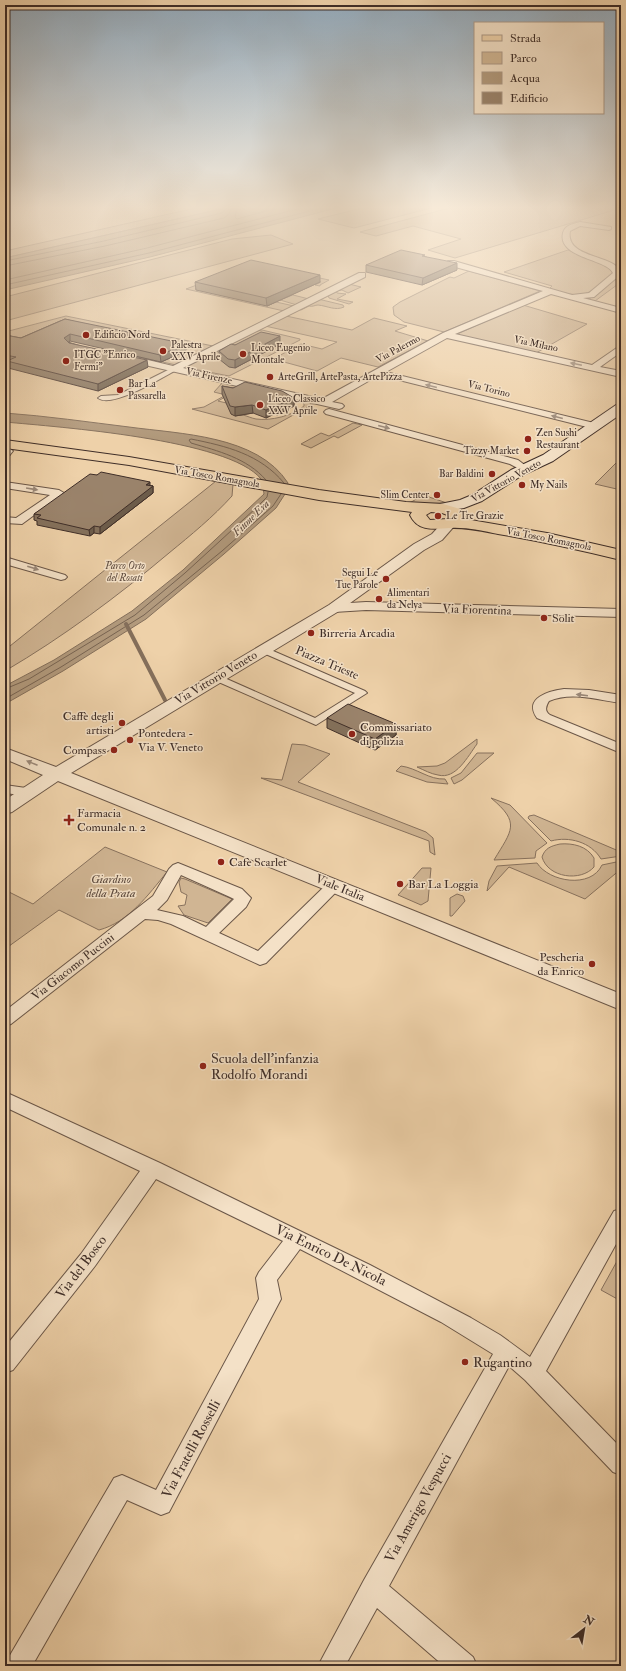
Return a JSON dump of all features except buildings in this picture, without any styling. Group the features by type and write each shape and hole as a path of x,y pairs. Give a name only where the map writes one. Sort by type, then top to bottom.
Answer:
{"main road":[{"name":"Via Vittorio Veneto","path":"454,519 489,500 621,408"},
{"name":"Via Tosco Romagnola","path":"6,450 81,454 406,507 429,515"},
{"name":"Via Vittorio Veneto","path":"429,515 473,501 526,469 548,458"},
{"path":"319,494 341,500 429,515 451,511 454,519"},
{"name":"Via Tosco Romagnola","path":"454,519 621,550"},
{"name":"Via Tosco Romagnola","path":"454,519 621,555"}],"street":[{"path":"101,398 120,397 342,285"},
{"path":"529,285 621,311"},
{"path":"589,302 586,298 604,285"},
{"name":"Via Palermo","path":"326,407 377,372 446,336 550,291"},
{"path":"561,294 581,296 593,294"},
{"path":"589,302 598,302 603,299 604,305 609,308"},
{"name":"Via Milano","path":"446,336 621,374"},
{"path":"593,368 621,348"},
{"name":"Via Firenze","path":"118,356 176,368 326,407 514,462 526,469"},
{"name":"Via Torino","path":"377,372 595,426"},
{"name":"Via Firenze","path":"326,407 339,406"},
{"path":"5,485 59,493 18,522 5,520"},
{"name":"Via Vittorio Veneto","path":"419,547 428,534 429,515"},
{"name":"Via Vittorio Veneto","path":"5,808 28,792 334,608 419,547 437,537 454,519"},
{"path":"5,560 61,577"},
{"name":"Via Fiorentina","path":"334,608 366,606 621,613"},
{"name":"Piazza Trieste","path":"217,678 316,722 362,693 264,650"},
{"path":"621,699 556,692 545,696 539,706 540,713 545,718 621,749"},
{"path":"5,753 59,774"},
{"name":"Viale Italia","path":"59,774 621,1002"},
{"path":"5,789 28,792"},
{"path":"177,920 166,910 163,896 167,884 178,868 242,896 243,899 240,903 207,935"},
{"path":"141,914 158,915 177,920 260,959 334,886"},
{"name":"Via Giacomo Puccini","path":"5,1020 163,896"},
{"name":"Via Enrico De Nicola","path":"5,1099 297,1238 455,1319 506,1351 533,1373 621,1464"},
{"name":"Via del Bosco","path":"5,1363 88,1260 152,1168"},
{"path":"533,1373 621,1217"},
{"name":"Via Fratelli Rosselli","path":"18,1666 122,1486 161,1504 270,1299 266,1278 297,1238"},
{"name":"Via Amerigo Vespucci","path":"331,1666 506,1351"},
{"path":"373,1589 464,1666"}],"green space":[{"path":"52,285 140,285 5,321 5,297"},
{"path":"197,285 205,285 195,289 267,306 276,302 294,306 284,311 186,289"},
{"path":"347,285 361,287 348,293 342,290 336,291 337,293 346,294 337,299 353,302 349,304 329,298 328,295"},
{"path":"434,285 519,285 540,291 444,332 404,322 394,315 393,307"},
{"path":"549,285 599,285 584,294 578,295 549,289 552,286"},
{"path":"607,285 617,285 595,301 588,300"},
{"path":"293,295 309,299 297,305 280,300"},
{"path":"318,299 343,305 344,307 334,308 318,305 309,306 301,310 298,309"},
{"path":"523,305 587,324 536,353 455,335"},
{"path":"66,316 213,346 176,365 105,349 133,335 60,321 16,340 5,338 5,332"},
{"path":"286,316 352,330 374,318 407,326 395,331 428,341 378,367 341,358 317,371 273,359 301,344 322,349 337,342 265,326"},
{"name":"Liceo Eugenio Montale","path":"262,330 300,340 229,376 188,368 187,366 214,353 221,353 224,351 223,348"},
{"path":"223,382 243,387 218,401 243,407 231,414 234,415 243,415 256,419 275,418 294,413 304,406 302,402 264,393 266,392 315,403 268,429 192,409 204,407 226,395 214,392"},
{"path":"353,423 362,425 338,438 334,436 311,448 301,444 321,433 329,436"},
{"path":"621,458 621,490 595,484"},
{"name":"Parco Orto del Rosati","path":"216,481 233,484 232,496 202,526 130,585 90,615 27,658 5,671 5,650"},
{"path":"423,495 447,503 408,504"},
{"path":"477,739 477,744 461,766 450,774 444,776 428,772 417,767 437,766 445,763"},
{"path":"292,744 305,745 330,754 298,782 426,832 433,838 435,855 430,852 429,841 261,778 282,780"},
{"path":"477,753 494,753 462,780 454,784 451,778 461,773"},
{"path":"401,766 434,778 445,779 448,784 427,782 396,771"},
{"path":"491,798 510,805 547,843 536,851 535,858 494,860 509,834 510,821 507,814"},
{"path":"534,815 621,852 621,856 601,859 592,848 579,842 565,839 551,841 528,818 529,816"},
{"path":"560,844 570,844 584,848 594,858 594,867 581,875 573,876 565,876 551,870 545,864 542,857 545,851 549,848"},
{"name":"Giardino della Prata","path":"105,847 167,872 137,907 120,921 110,926 99,930 59,910 5,949 5,890 33,904"},
{"path":"621,861 621,869 585,899 509,867 487,891 489,881 497,866 537,863 543,870 551,875 570,880 580,880 597,873 602,865"},
{"path":"422,868 431,868 428,901 421,905 398,895"},
{"path":"181,878 232,899 208,923 184,915 178,906 185,905 187,895 181,892 179,882"},
{"path":"457,894 463,896 465,901 452,916 450,916 450,898"},
{"path":"621,1254 621,1301 601,1290"}],"water":[{"path":"5,285 27,285 5,290"},
{"name":"Fiume Era","path":"5,413 52,417 171,432 216,440 238,446 257,455 274,467 288,483 285,494 276,508 224,554 146,619 63,671 5,704 5,686 54,660 132,611 183,570 264,494 261,479 243,465 215,454 141,437 63,427 5,422"}],"waterway":[{"path":"126,624 165,700"}],"place":[{"name":"Edificio Nord","path":"86,335"},
{"name":"Palestra XXV Aprile","path":"163,351"},
{"name":"Liceo Eugenio Montale","path":"243,354"},
{"name":"ITGC \"Enrico Fermi\"","path":"66,361"},
{"name":"ArteGrill, ArtePasta, ArtePizza","path":"270,377"},
{"name":"Bar La Passarella","path":"120,390"},
{"name":"Liceo Classico XXV Aprile","path":"260,405"},
{"name":"Zen Sushi Restaurant","path":"528,439"},
{"name":"Tizzy Market","path":"527,451"},
{"name":"Bar Baldini","path":"492,474"},
{"name":"My Nails","path":"522,485"},
{"name":"Slim Center","path":"437,495"},
{"name":"Le Tre Grazie","path":"438,516"},
{"name":"Segui Le Tue Parole","path":"386,579"},
{"name":"Alimentari da Nelya","path":"379,599"},
{"name":"Solit","path":"544,618"},
{"name":"Birreria Arcadia","path":"311,633"},
{"name":"Caffè degli artisti","path":"122,723"},
{"name":"Commissariato di polizia","path":"352,734"},
{"name":"Pontedera - Via V. Veneto","path":"130,740"},
{"name":"Compass","path":"114,750"},
{"name":"Farmacia Comunale n. 2","path":"69,820"},
{"name":"Cafè Scarlet","path":"221,862"},
{"name":"Bar La Loggia","path":"400,884"},
{"name":"Pescheria da Enrico","path":"592,964"},
{"name":"Scuola dell'infanzia Rodolfo Morandi","path":"203,1066"},
{"name":"Rugantino","path":"465,1362"}]}
